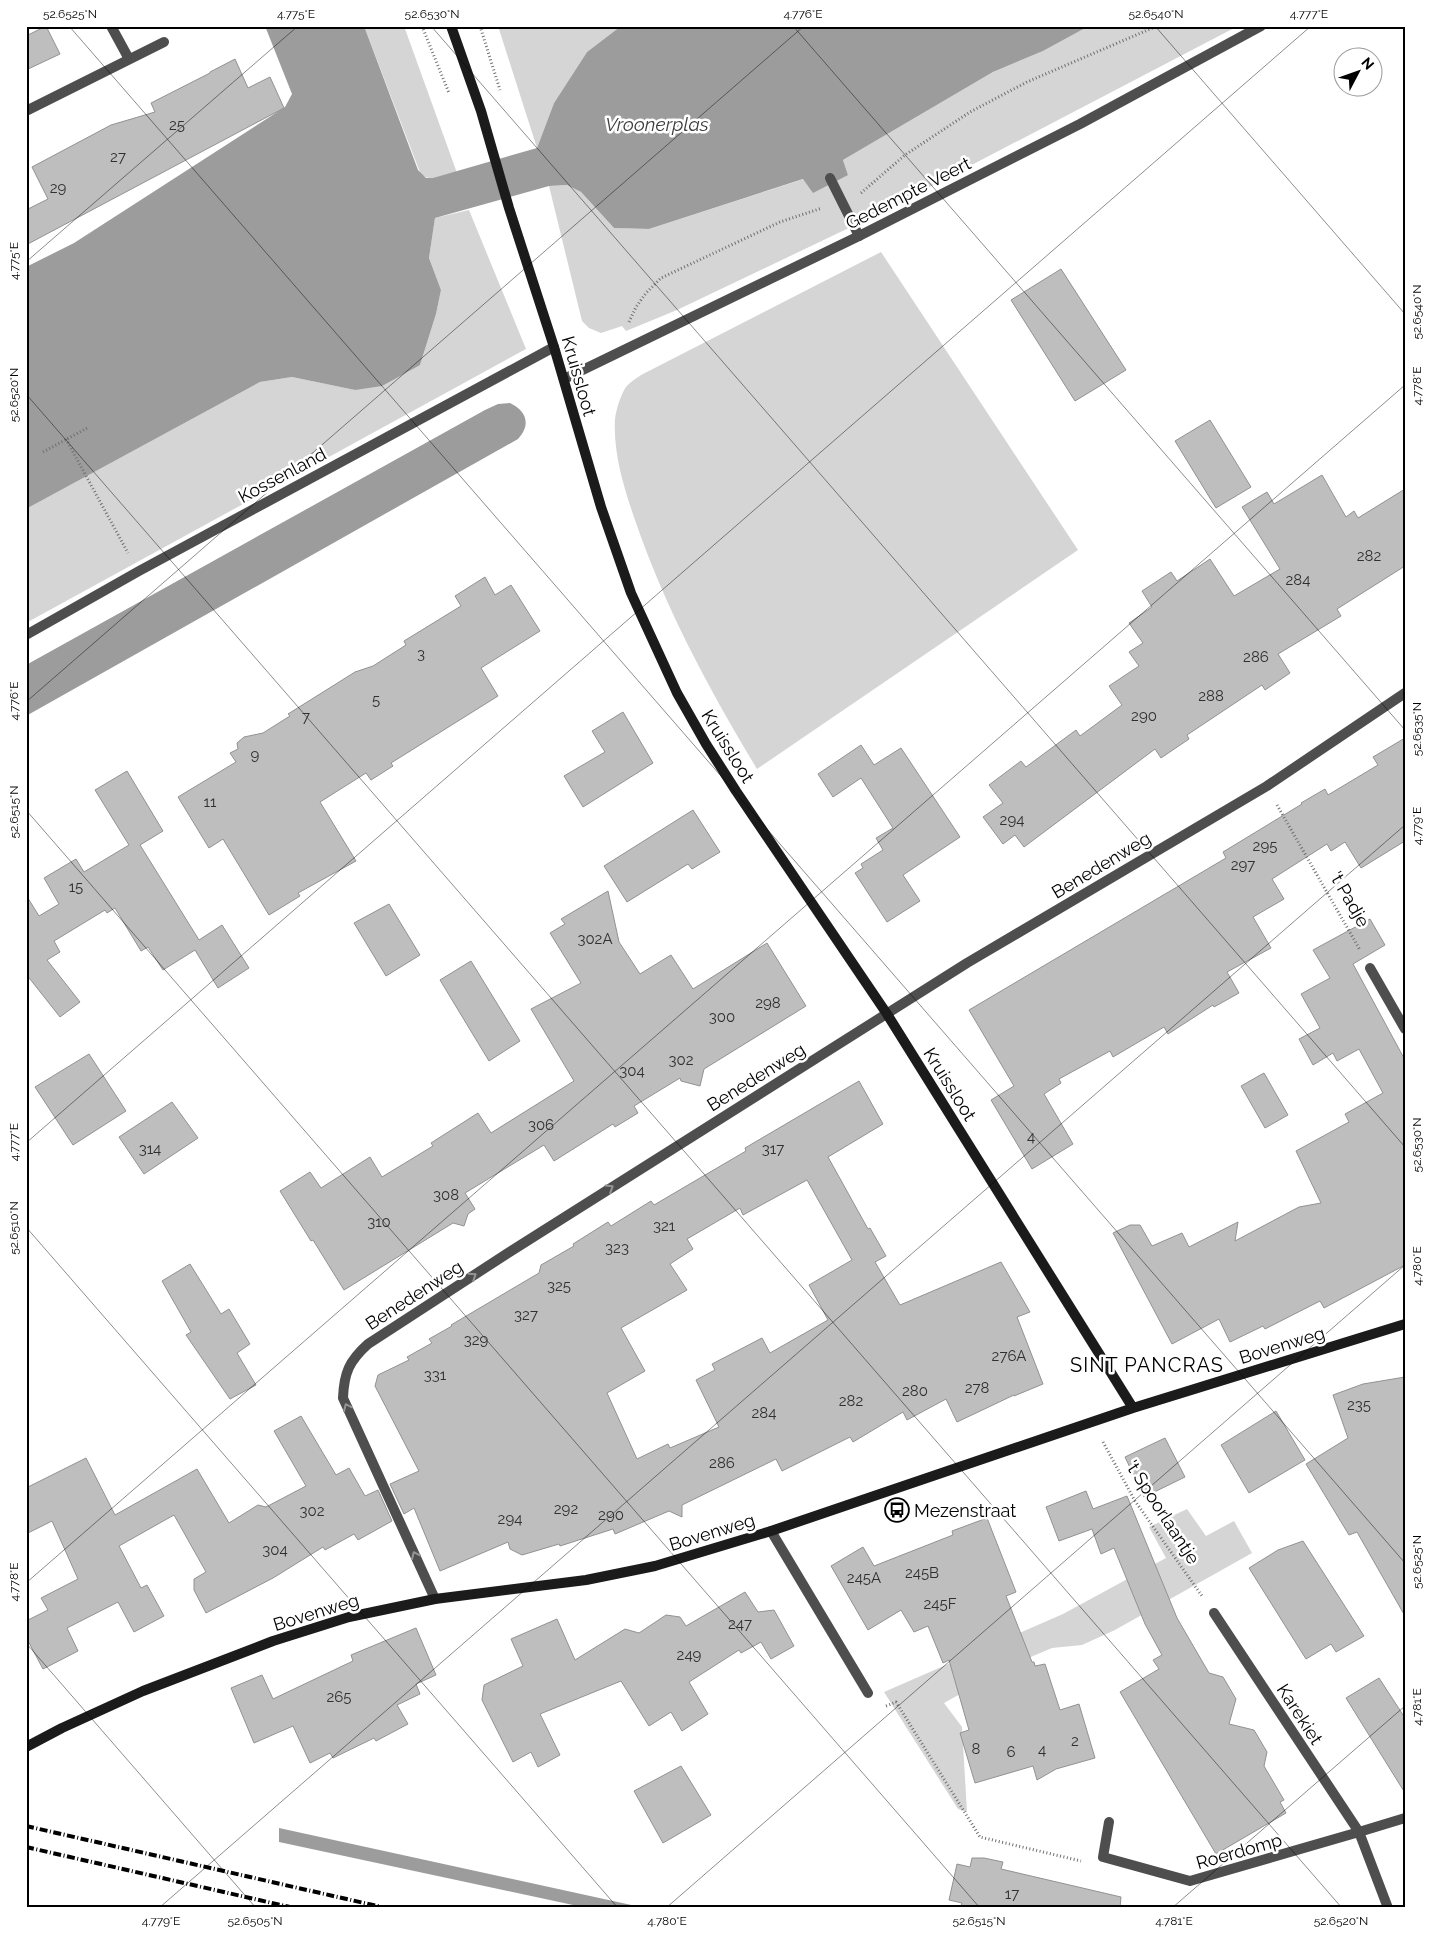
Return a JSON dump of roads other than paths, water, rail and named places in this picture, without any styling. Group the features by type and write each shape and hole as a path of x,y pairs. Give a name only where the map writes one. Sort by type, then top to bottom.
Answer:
{"street":[{"path":"111,26 129,59"},
{"name":"Kruissloot","path":"451,26 490,142 564,379 601,507 631,593 677,693 736,791 887,1014 1133,1408"},
{"name":"Gedempte Veert","path":"564,379 859,236 1080,124 1261,26"},
{"path":"26,111 164,42"},
{"path":"830,178 859,236"},
{"name":"Kossenland","path":"26,635 139,571 554,347"},
{"name":"Benedenweg","path":"435,1599 343,1398 344,1380 356,1355 368,1344 508,1253 967,963 1266,786 1405,693"},
{"path":"1370,968 1405,1029"},
{"name":"Bovenweg","path":"26,1747 62,1728 143,1691 273,1641 349,1617 435,1599 586,1580 626,1573 772,1531 1133,1408 1405,1324"},
{"path":"772,1531 868,1693"},
{"name":"Karekiet","path":"1214,1613 1359,1832 1388,1908"},
{"name":"Roerdomp","path":"1110,1822 1103,1857 1190,1881 1405,1818"}],"water":[{"name":"Vroonerplas","path":"265,26 364,26 418,170 426,178 433,178 537,148 554,103 587,52 621,26 1089,26 1043,51 993,72 843,160 848,175 813,193 803,179 649,229 614,228 581,192 567,185 549,186 435,218 429,258 441,290 436,314 420,365 382,386 355,390 292,377 260,382 26,509 26,267 74,243 285,107 292,94"},
{"path":"510,403 520,410 525,419 525,429 518,439 26,716 26,665 485,410 498,404"},
{"path":"279,1828 645,1908 587,1908 279,1842"}],"railway":[{"path":"26,1826 386,1908"},
{"path":"26,1847 294,1908"}],"place":[{"name":"Mezenstraat","path":"897,1510"}],"district":[{"name":"SINT PANCRAS","path":"1147,1365"}]}
